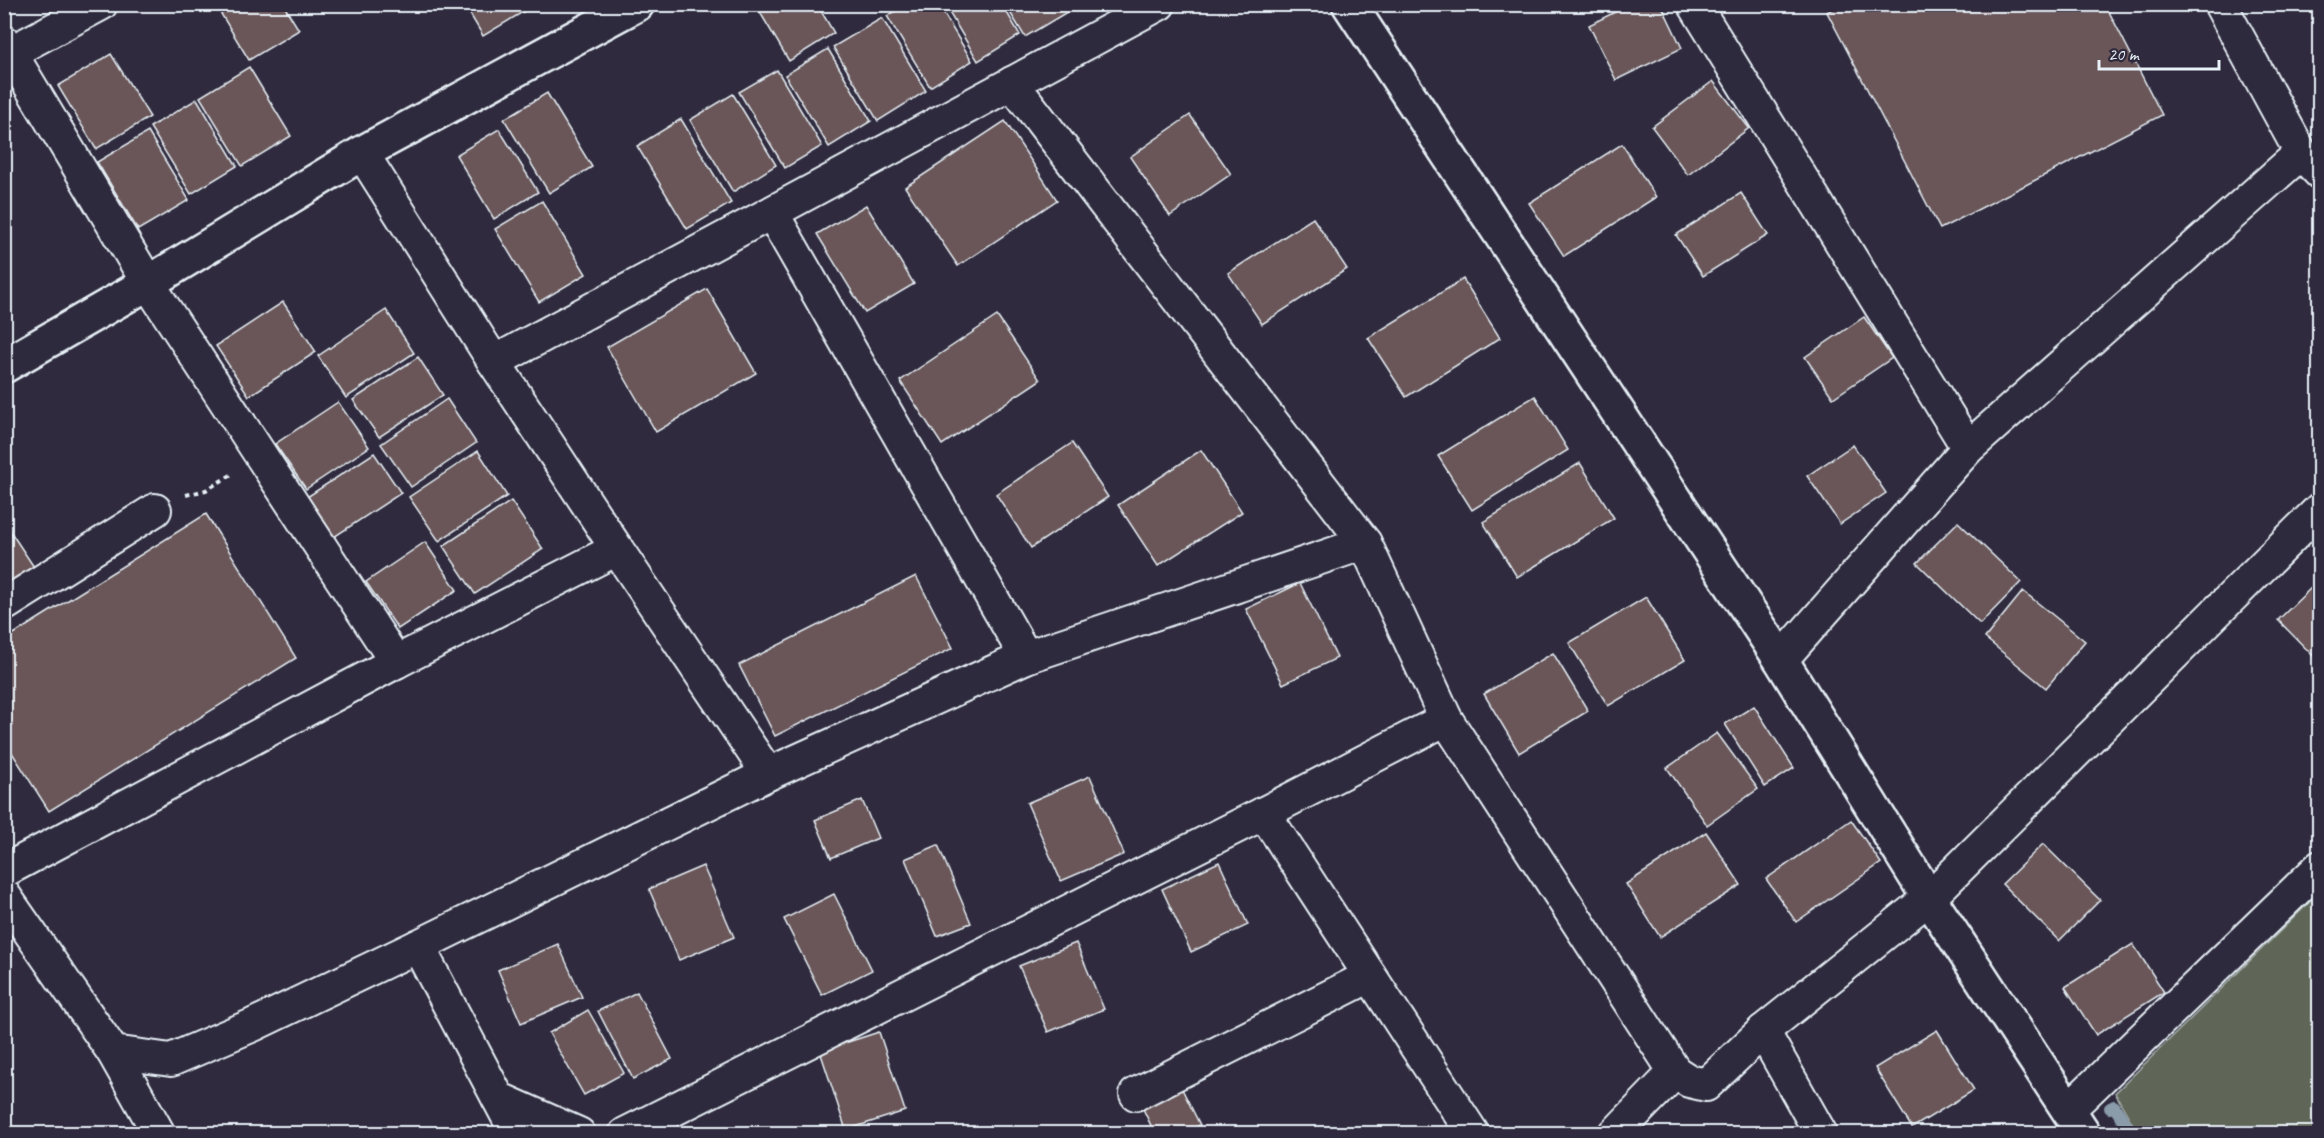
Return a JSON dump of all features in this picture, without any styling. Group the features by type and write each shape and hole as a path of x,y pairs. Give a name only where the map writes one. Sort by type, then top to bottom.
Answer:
{"street":[{"path":"101,4 6,50 148,283 396,662"},
{"path":"4,366 148,283 362,153 637,4"},
{"path":"494,362 1159,4"},
{"path":"1349,4 1781,660 1929,898 2076,1122 2319,867"},
{"path":"1694,4 1968,448"},
{"path":"1781,660 1968,448 2310,163 2220,4"},
{"path":"1012,83 1365,543 1446,719 1675,1072 1689,1081 1706,1085 1763,1031 1929,898 2319,509"},
{"path":"362,153 616,549 768,774"},
{"path":"772,213 1026,657"},
{"path":"4,605 155,510"},
{"path":"113,1052 171,1060 253,1025 768,774 1026,657 1365,543"},
{"path":"4,871 396,662 616,549"},
{"path":"626,1134 1446,719"},
{"path":"1264,813 1473,1134"},
{"path":"4,895 113,1052 159,1134"},
{"path":"417,946 517,1134"},
{"path":"1136,1094 1370,976"},
{"path":"1763,1031 1821,1134"},
{"path":"1616,1134 1675,1072"},
{"path":"498,1098 579,1134"}],"path":[{"path":"155,510 177,498 206,490 262,457"}],"green space":[{"path":"2319,893 2319,1133 2138,1133 2115,1093"}],"building":[{"path":"215,4 283,4 299,30 249,60"},
{"path":"464,4 526,4 528,9 483,36"},
{"path":"530,4 545,4 534,11"},
{"path":"755,4 817,4 834,33 789,61"},
{"path":"907,4 938,4 972,61 930,87 887,16"},
{"path":"944,4 1002,4 1020,35 978,61"},
{"path":"1005,4 1062,4 1067,12 1025,37"},
{"path":"1631,4 1661,4 1682,48 1616,80 1589,25"},
{"path":"1841,4 2105,4 2162,115 1940,229 1827,12"},
{"path":"882,18 926,91 878,121 833,47"},
{"path":"828,49 871,121 829,147 785,75"},
{"path":"111,54 150,117 96,149 58,86"},
{"path":"249,67 291,136 242,166 200,97"},
{"path":"777,70 822,146 785,168 739,92"},
{"path":"1713,81 1749,128 1688,175 1652,127"},
{"path":"547,93 592,167 549,193 504,119"},
{"path":"733,94 776,165 733,192 690,120"},
{"path":"197,99 237,166 191,194 150,127"},
{"path":"1190,115 1231,174 1170,216 1130,157"},
{"path":"681,119 731,203 687,229 637,146"},
{"path":"1005,121 1057,200 958,266 905,187"},
{"path":"499,129 538,192 494,219 456,155"},
{"path":"148,132 189,200 138,230 97,162"},
{"path":"1622,144 1656,197 1564,256 1529,203"},
{"path":"1741,193 1768,235 1703,276 1676,235"},
{"path":"542,201 586,274 539,302 495,229"},
{"path":"866,205 914,284 865,313 817,234"},
{"path":"1313,218 1347,269 1262,324 1228,273"},
{"path":"1463,279 1500,338 1406,397 1368,338"},
{"path":"707,289 756,373 656,432 607,347"},
{"path":"283,302 316,352 249,396 216,346"},
{"path":"386,310 414,353 346,398 318,356"},
{"path":"997,316 1040,380 942,445 900,381"},
{"path":"1864,317 1892,358 1833,398 1805,357"},
{"path":"418,357 443,395 379,437 353,400"},
{"path":"1535,396 1568,450 1472,510 1438,456"},
{"path":"447,399 476,443 411,487 381,444"},
{"path":"338,402 369,447 306,489 275,444"},
{"path":"1072,443 1108,497 1031,548 996,494"},
{"path":"1853,445 1886,493 1840,524 1807,476"},
{"path":"1201,450 1242,512 1158,566 1118,505"},
{"path":"478,451 507,496 439,541 409,497"},
{"path":"374,453 401,493 334,537 307,497"},
{"path":"1580,463 1614,518 1517,577 1483,522"},
{"path":"511,501 543,549 475,594 443,546"},
{"path":"206,514 296,658 49,811 4,740 4,640"},
{"path":"4,522 36,570 4,591"},
{"path":"1958,522 2021,582 1980,624 1917,563"},
{"path":"425,542 457,590 398,629 366,582"},
{"path":"916,576 953,648 775,736 739,665"},
{"path":"1300,583 1337,658 1283,684 1246,609"},
{"path":"2313,586 2320,593 2320,663 2278,620"},
{"path":"2023,591 2085,641 2046,688 1985,638"},
{"path":"1646,597 1685,660 1608,706 1569,643"},
{"path":"1553,653 1588,711 1519,753 1484,694"},
{"path":"1754,706 1794,768 1765,787 1725,724"},
{"path":"1717,733 1758,789 1707,825 1667,768"},
{"path":"1090,776 1124,854 1061,881 1027,803"},
{"path":"862,800 878,838 831,858 815,820"},
{"path":"1851,820 1881,863 1796,922 1766,879"},
{"path":"1706,832 1741,885 1660,937 1626,884"},
{"path":"2043,844 2100,900 2059,941 2002,884"},
{"path":"938,845 971,923 937,936 905,859"},
{"path":"1219,862 1248,925 1191,952 1162,889"},
{"path":"703,866 734,937 679,960 649,889"},
{"path":"834,894 872,970 822,995 784,919"},
{"path":"1076,943 1104,1009 1048,1032 1019,966"},
{"path":"558,944 582,997 521,1023 498,970"},
{"path":"2133,944 2164,992 2096,1035 2065,987"},
{"path":"637,992 672,1059 633,1079 598,1011"},
{"path":"588,1010 624,1073 584,1095 549,1033"},
{"path":"1937,1030 1974,1090 1912,1128 1875,1068"},
{"path":"879,1032 905,1111 846,1130 820,1051"},
{"path":"1175,1075 1200,1125 1183,1134 1155,1134 1136,1094"},
{"path":"672,1126 675,1134 655,1134"}],"waterway":[{"path":"2110,1108 2114,1106 2132,1134"}]}
